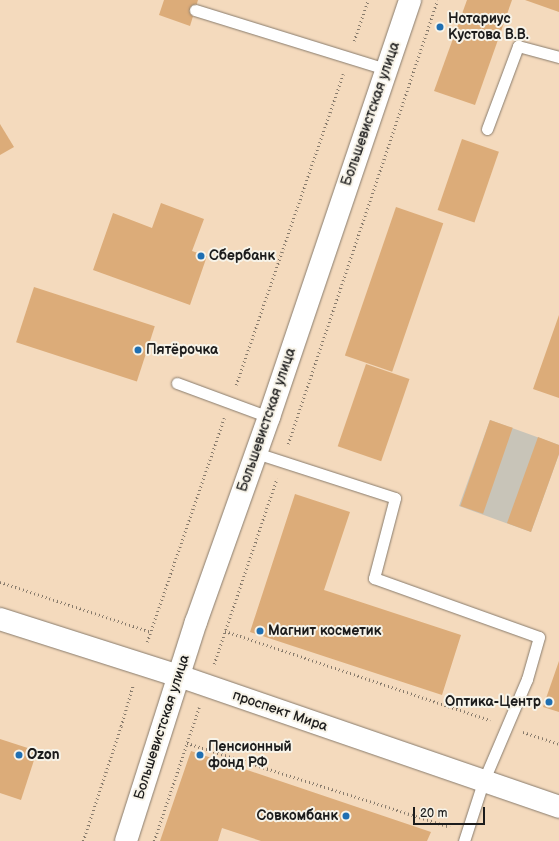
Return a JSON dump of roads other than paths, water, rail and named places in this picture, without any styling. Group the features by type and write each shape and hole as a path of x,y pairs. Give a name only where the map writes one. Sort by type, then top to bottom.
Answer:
{"street":[{"name":"Большевистская улица","path":"126,841 179,676 269,417 410,0"},
{"name":"проспект Мира","path":"0,619 206,685 559,807"}],"lane":[{"path":"195,10 386,68"},
{"path":"487,129 518,46 559,57"},
{"path":"177,383 269,417"},
{"path":"256,453 395,498 374,578 539,637 527,679 483,782 465,837"}],"place":[{"name":"Нотариус Кустова В.В.","path":"440,27"},
{"name":"Сбербанк","path":"201,256"},
{"name":"Пятёрочка","path":"138,350"},
{"name":"Магнит косметик","path":"260,631"},
{"name":"Оптика-Центр","path":"549,702"},
{"name":"Ozon","path":"19,755"},
{"name":"Пенсионный фонд РФ","path":"200,755"},
{"name":"Совкомбанк","path":"346,816"}]}
